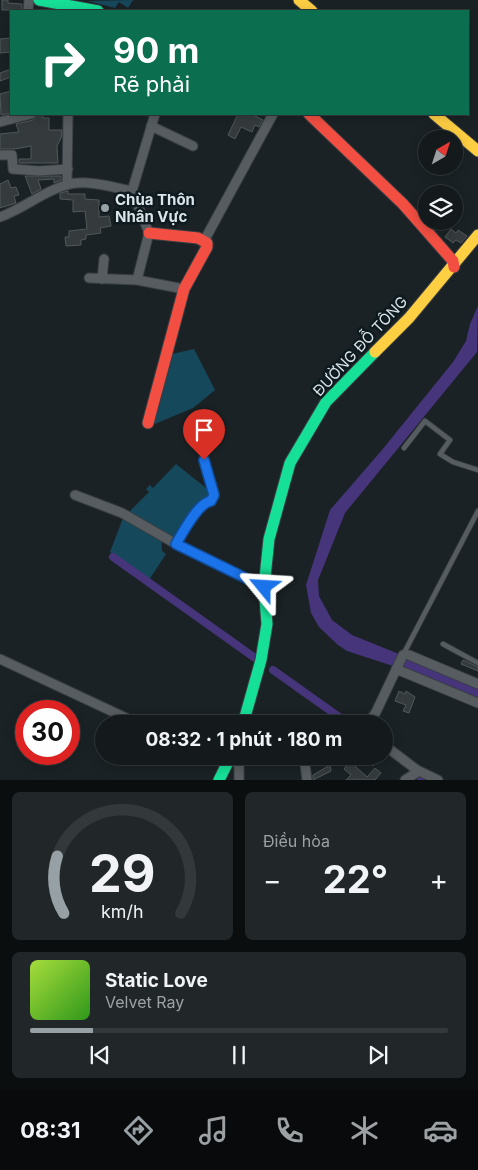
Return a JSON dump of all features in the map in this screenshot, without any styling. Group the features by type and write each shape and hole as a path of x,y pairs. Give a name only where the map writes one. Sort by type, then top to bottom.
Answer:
{"main road":[{"path":"39,0 58,1 93,10"},
{"path":"298,0 311,10"},
{"path":"310,115 402,204 453,261 454,266"},
{"path":"435,115 478,151"},
{"path":"148,423 184,289 207,247 198,238 149,233"},
{"name":"ĐƯỜNG ĐỖ TÔNG","path":"246,715 261,660 266,633 264,587 269,539 282,486 301,441 335,392 409,318 478,235"},
{"path":"219,780 227,765"}],"street":[{"path":"0,122 27,115"},
{"path":"67,185 68,115"},
{"path":"137,280 149,233 132,191 154,115"},
{"path":"204,242 272,115"},
{"path":"151,126 192,146"},
{"path":"0,155 12,154 13,169 68,169"},
{"path":"0,217 12,214 67,185 84,183 132,191"},
{"path":"102,280 104,259"},
{"path":"89,278 137,280 184,289"},
{"path":"176,544 206,502 215,501 204,460"},
{"path":"75,496 122,513 176,544 264,587"},
{"path":"374,715 396,668 406,655 478,684"},
{"path":"0,659 121,715"},
{"path":"396,668 478,702"},
{"path":"393,752 417,770 438,780"},
{"path":"238,765 239,780"},
{"path":"305,765 307,780"},
{"path":"404,780 417,770"}],"lane":[{"path":"404,448 425,421 450,440 440,454 453,462 478,470"},
{"path":"406,655 478,511"},
{"path":"443,644 478,663"}],"shaded area":[{"path":"133,0 128,8 119,2 115,8 88,1"},
{"path":"478,306 477,352 345,513 318,580 319,596 332,620 352,635 478,686 478,704 393,666 347,651 338,645 319,627 311,613 306,585 330,510 382,450 453,362 466,341 470,324"},
{"path":"194,349 215,390 193,408 150,426 163,356"},
{"path":"176,464 211,492 174,539 161,531 162,551 166,554 149,580 110,552 123,518 149,492 146,489 150,485 153,488"}],"building":[{"path":"2,0 8,0 8,3 22,4 22,10 2,10"},
{"path":"10,38 10,52 0,53 0,39"},
{"path":"10,69 10,77 0,81 0,73"},
{"path":"10,91 10,113 1,115 0,94"},
{"path":"36,115 42,115 43,118 49,118 49,130 62,130 57,146 58,163 19,163 19,159 31,159 31,146 0,149 0,134 19,132 16,124 33,120"},
{"path":"238,115 253,115 263,120 259,127 255,125 252,132 241,127 235,139 228,135"},
{"path":"25,176 61,176 61,180 54,183 54,179 38,180 41,189 32,194"},
{"path":"8,180 11,188 16,187 19,195 14,196 16,203 0,208 0,184"},
{"path":"68,191 68,194 85,194 85,199 99,200 99,217 109,216 111,226 100,228 101,233 86,235 86,239 81,240 81,245 66,246 65,237 69,237 69,231 87,229 85,211 73,212 73,200 60,199 60,193"},
{"path":"450,230 456,233 458,230 467,236 461,243 456,240 453,243 445,237"},
{"path":"463,660 478,667 478,671 461,664"},
{"path":"399,691 405,694 406,691 415,697 409,713 403,711 406,705 395,701"},
{"path":"330,765 331,771 313,780 313,775"},
{"path":"347,765 356,765 367,777 375,768 381,773 375,780 346,780 351,775 344,769"}],"waterway":[{"path":"113,557 255,658"},
{"path":"273,670 336,715"}],"traffic: fast":[{"path":"39,0 93,10"},
{"path":"246,715 261,660 267,624 264,587 269,539 290,463 326,402 375,352"},
{"path":"219,780 226,765"}],"traffic: slow":[{"path":"299,0 311,10"},
{"path":"435,115 478,151"},
{"path":"375,352 409,318 478,235"}],"traffic: jam":[{"path":"310,115 403,204 453,261 454,267"},
{"path":"148,423 184,289 207,247 207,243 198,238 149,233"}],"place":[{"name":"Chùa Thôn Nhân Vực","path":"105,208"}],"route":[{"path":"204,460 214,495 211,501 206,502 186,526 176,544 264,587"}]}
